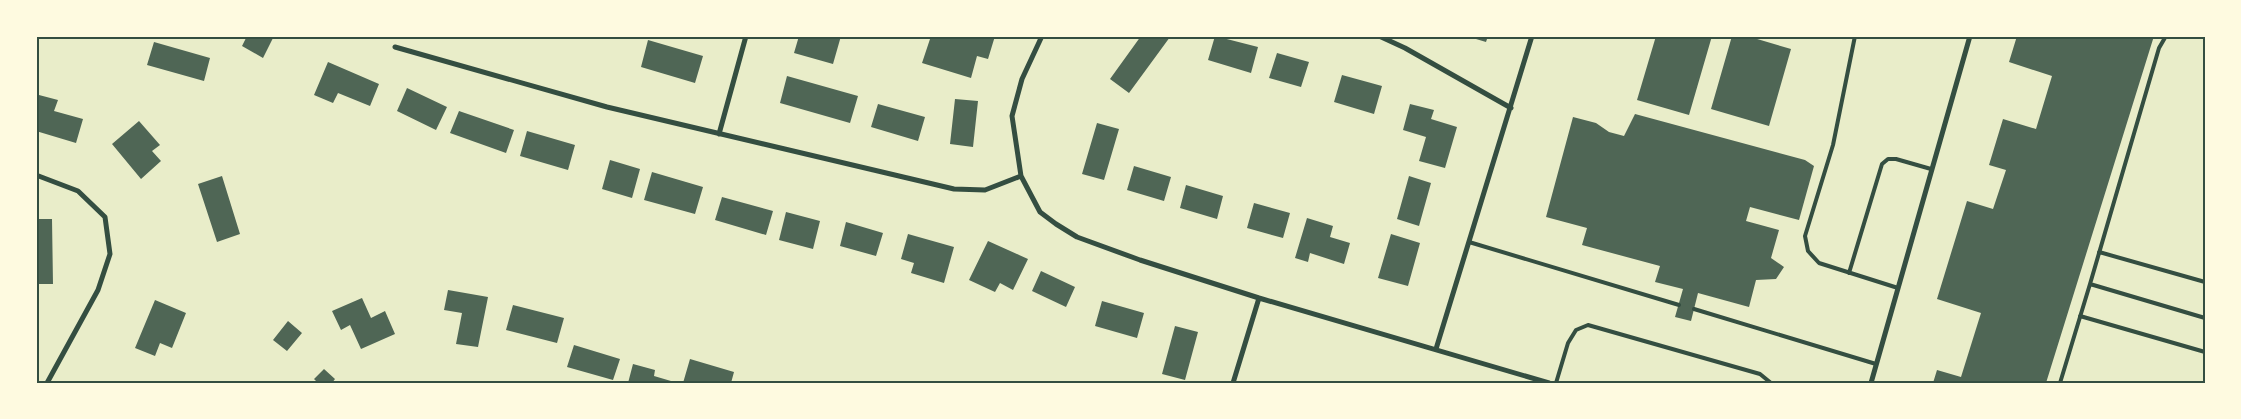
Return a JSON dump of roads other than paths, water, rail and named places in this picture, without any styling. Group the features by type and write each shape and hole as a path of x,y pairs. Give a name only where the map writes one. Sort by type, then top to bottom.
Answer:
{"street":[{"path":"719,134 746,36"},
{"path":"1042,36 1022,79 1012,116 1021,176 1040,212 1078,237 1140,260 1258,298 1549,383"},
{"path":"1379,36 1405,48 1511,108"},
{"path":"1436,349 1532,36"},
{"path":"1871,383 1970,36"},
{"path":"394,47 607,107 954,189 985,190 1021,176"},
{"path":"36,175 78,191 105,217 110,254 98,290 47,383"},
{"path":"1233,383 1258,298"}],"lane":[{"path":"1855,36 1833,145 1805,236 1808,251 1819,264 1898,288"},
{"path":"2060,383 2159,48 2166,36"},
{"path":"1849,273 1882,164 1888,159 1896,159 1931,169"},
{"path":"1469,242 1679,305"},
{"path":"2099,252 2205,282"},
{"path":"2090,284 2205,318"},
{"path":"1694,309 1876,364"},
{"path":"2080,316 2205,352"},
{"path":"1556,383 1568,342 1576,330 1588,325 1760,374 1771,383"}]}
